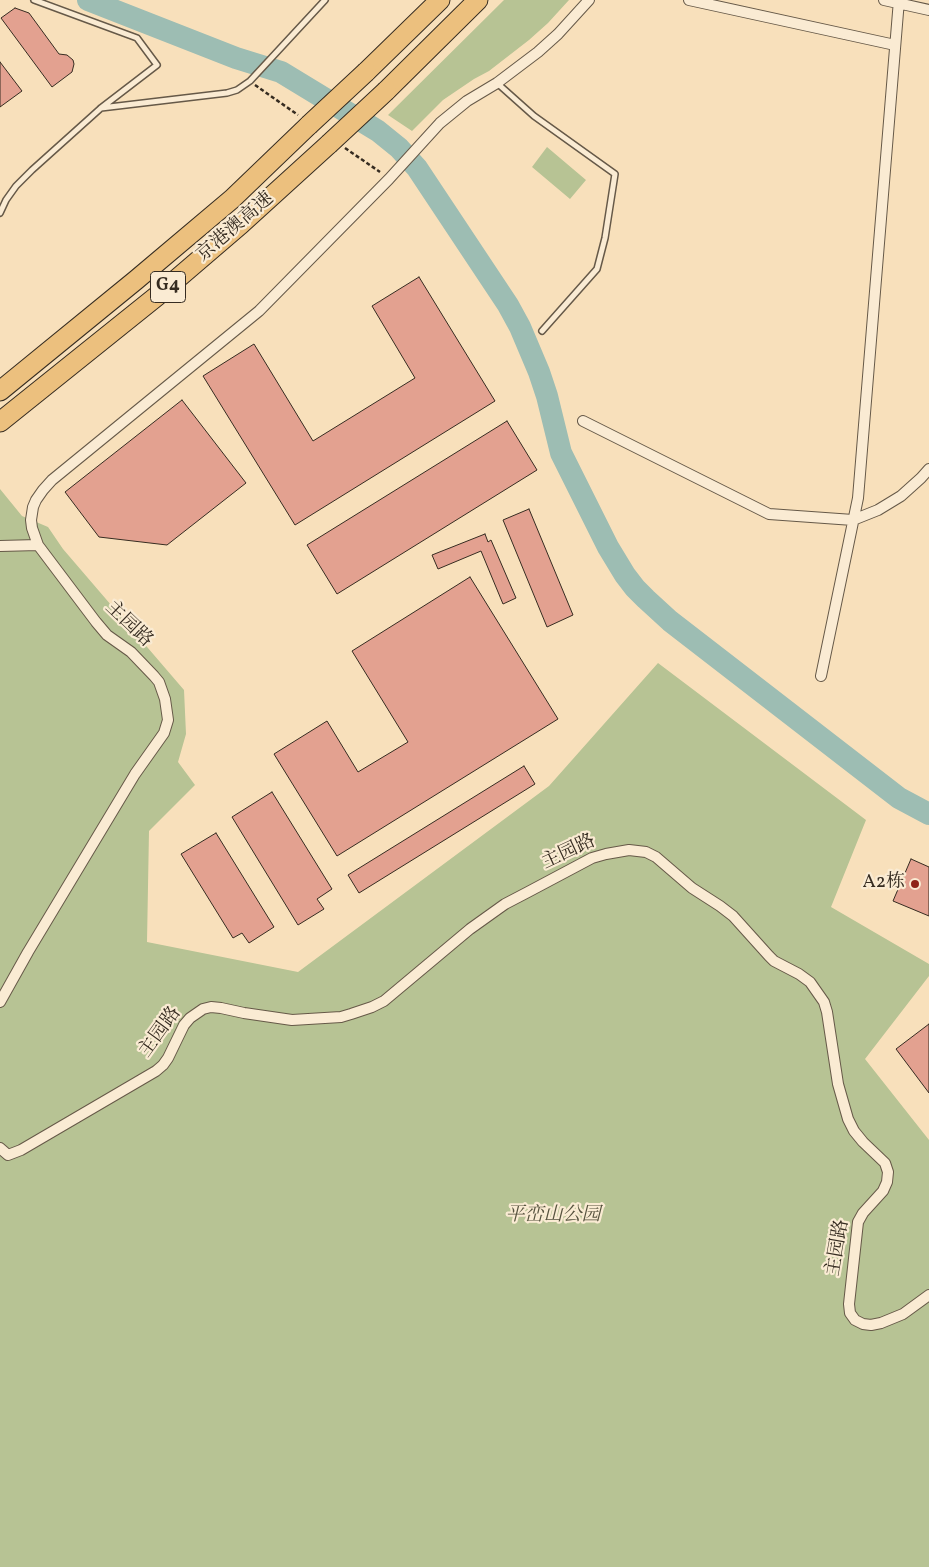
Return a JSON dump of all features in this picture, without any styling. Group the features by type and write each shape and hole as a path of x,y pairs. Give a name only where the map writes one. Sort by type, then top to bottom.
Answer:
{"highway":[{"name":"京港澳高速","path":"0,391 232,199 440,0"},
{"name":"京港澳高速","path":"0,422 157,296 241,224 386,91 478,0"}],"street":[{"path":"0,546 38,545 32,528 31,513 36,500 46,486 259,310 389,179 433,130 474,96 497,83 538,52 558,34 589,0"},
{"path":"689,0 894,45"},
{"path":"884,0 929,10"},
{"path":"821,676 858,498 898,2"},
{"path":"583,421 768,514 853,520 878,510 901,496 929,469"},
{"name":"主园路","path":"0,1002 135,774 164,733 168,720 165,698 154,676 131,652 107,635 38,545"},
{"name":"主园路","path":"0,1148 8,1155 22,1150 156,1071 168,1058 184,1025 190,1018 204,1009 211,1007 221,1008 252,1015 292,1020 341,1017 358,1012 384,1001 470,928 513,900 592,858 618,851 646,852 656,857 692,888 732,916 769,956 810,982 824,1002 838,1084 848,1119 854,1131 863,1142 885,1163 888,1172 887,1182 883,1191 863,1213 858,1222 848,1304 850,1313 855,1320 863,1324 881,1323 903,1314 929,1295"}],"lane":[{"path":"0,213 16,186 100,108 157,65 137,38 34,0"},
{"path":"100,108 227,93 237,90 250,81 325,0"},
{"path":"497,83 534,116 615,174 605,238 597,269 542,332"}],"green space":[{"path":"504,0 569,0 529,40 489,71 443,100 412,131 388,115"},
{"path":"547,147 586,180 570,199 532,167"},
{"name":"平峦山公园","path":"0,489 22,516 48,527 63,549 184,690 186,734 178,762 195,785 149,831 147,942 298,972 549,786 658,663 866,820 831,907 929,964 929,976 865,1059 929,1140 929,1567 0,1567"}],"building":[{"path":"15,8 29,13 59,54 67,55 73,60 72,72 52,87 1,18"},
{"path":"0,62 22,91 0,107"},
{"path":"419,277 495,401 295,525 203,376 254,344 313,441 415,378 372,306"},
{"path":"182,400 246,483 167,545 99,537 65,492"},
{"path":"507,421 537,470 337,594 307,545"},
{"path":"529,509 573,615 547,627 503,520"},
{"path":"485,534 488,542 491,540 516,598 503,604 481,551 438,569 432,555"},
{"path":"470,577 558,719 337,856 274,754 327,721 358,772 408,742 352,651"},
{"path":"524,766 535,784 359,893 348,875"},
{"path":"272,792 332,889 317,899 324,909 298,925 232,817"},
{"path":"216,833 274,927 249,943 242,933 233,938 181,854"},
{"name":"A2栋","path":"911,859 929,867 929,916 893,901"},
{"path":"929,1024 929,1093 896,1049"}],"waterway":[{"path":"88,0 236,58 281,72 378,131 399,148 417,168 508,305 520,327 547,396 561,453 608,547 635,588 670,621 899,798 929,814"}],"place":[{"name":"A2栋","path":"915,884"}]}
